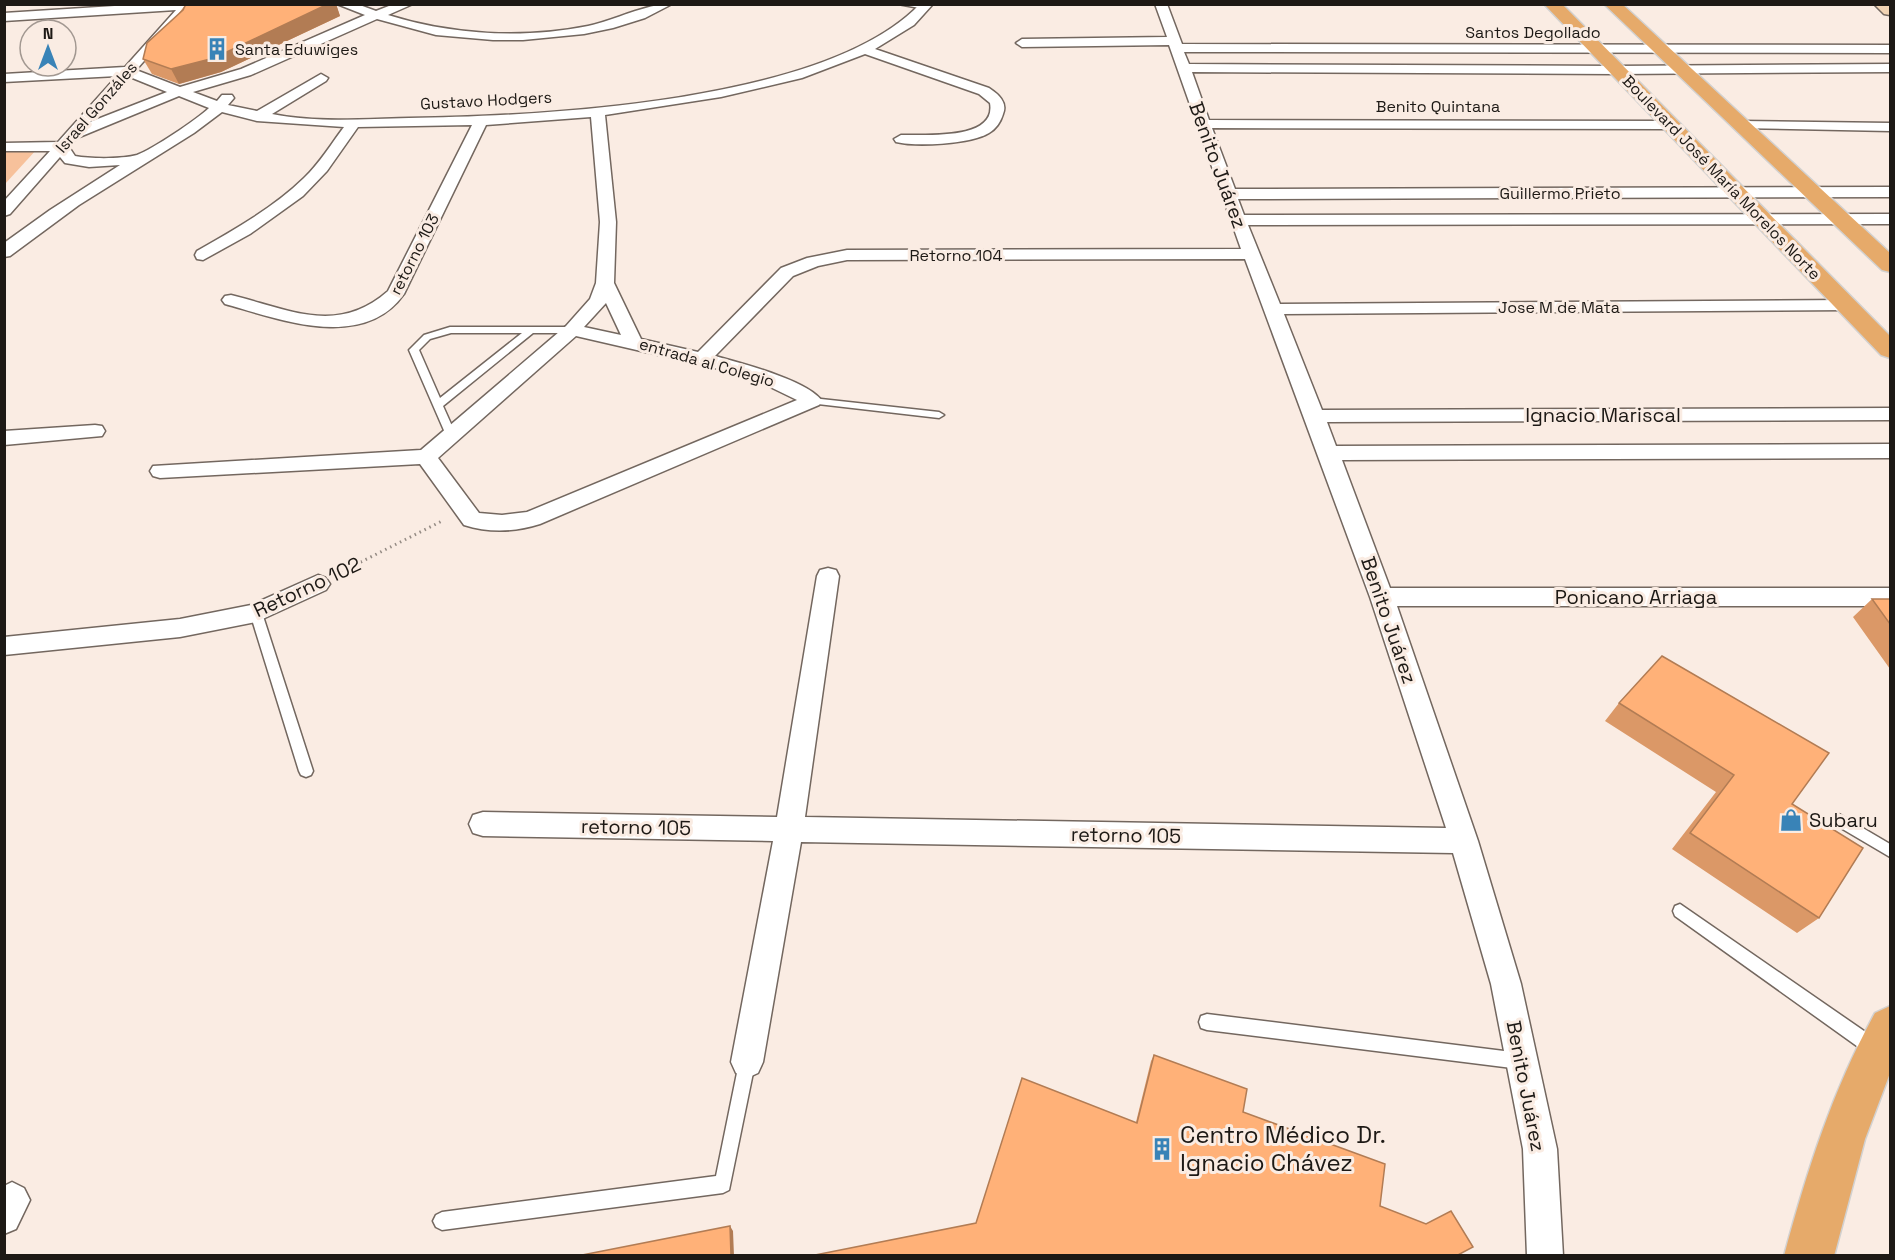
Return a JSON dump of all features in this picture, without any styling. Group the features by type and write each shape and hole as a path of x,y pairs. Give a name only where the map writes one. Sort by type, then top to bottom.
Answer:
{"main road":[{"name":"Boulevard José María Morelos Norte","path":"1552,4 1890,350"},
{"path":"1612,4 1890,265"},
{"path":"1809,1256 1831,1170 1884,1040"}],"street":[{"path":"343,4 434,31 492,37 546,34 612,24 666,4"},
{"path":"72,135 178,92 246,72 378,14 407,4"},
{"name":"Benito Juárez","path":"1161,4 1271,309 1329,453 1382,597 1464,841 1506,984 1540,1149 1545,1256"},
{"path":"1882,4 1890,10"},
{"path":"4,17 191,5"},
{"name":"Israel Gonzáles","path":"4,211 127,71 191,5"},
{"name":"Gustavo Hodgers","path":"127,71 219,107 257,117 282,120 354,123 481,121 598,112 721,93 797,75 865,50 910,22 926,6"},
{"name":"Santos Degollado","path":"1023,43 1596,49 1890,49"},
{"path":"865,50 984,91 996,99 999,108 994,122 982,132 951,137 901,139"},
{"name":"Santos Degollado","path":"1183,68 1617,70 1890,68"},
{"path":"4,78 127,71"},
{"path":"4,252 56,214 219,107 246,72"},
{"path":"257,117 321,78"},
{"path":"160,471 426,457 572,330 598,302 604,283 608,222 598,112"},
{"path":"4,147 35,145 62,147 70,160 114,163 142,158 193,134 221,126 282,120"},
{"name":"retorno 103","path":"231,300 313,322 342,322 369,315 386,306 395,294 481,121"},
{"path":"203,255 243,232 311,180 354,123"},
{"name":"Benito Quintana","path":"1204,124 1672,125"},
{"path":"1742,125 1890,127"},
{"name":"Guillermo Prieto","path":"1229,194 1890,192"},
{"name":"Guillermo Prieto","path":"1238,220 1890,219"},
{"name":"Retorno 104","path":"701,360 788,272 813,262 848,255 1251,254"},
{"name":"entrada al Colegio","path":"604,283 634,343 748,372 792,387 812,401"},
{"name":"Jose M de Mata","path":"1271,309 1847,305"},
{"path":"572,330 634,343"},
{"name":"entrada al Colegio","path":"463,510 472,520 492,524 510,524 532,519 812,401"},
{"name":"Ignacio Mariscal","path":"1314,416 1890,414"},
{"path":"4,438 95,430"},
{"name":"Ignacio Mariscal","path":"1329,453 1890,451"},
{"path":"426,457 463,510"},
{"path":"747,1062 789,829 828,576"},
{"name":"Retorno 102","path":"4,646 180,628 256,613 318,584"},
{"name":"Ponicano Arriaga","path":"1382,597 1890,597"},
{"name":"retorno 105","path":"483,824 1464,841"}],"lane":[{"path":"902,4 926,6"},
{"path":"451,435 414,350 427,337 450,330 572,330"},
{"path":"438,405 531,330"},
{"path":"812,401 939,415"},
{"path":"256,613 306,771"},
{"path":"1839,819 1890,851"},
{"path":"1680,910 1884,1040"},
{"path":"1207,1022 1522,1061"},
{"path":"442,1221 723,1184 747,1062"}],"path":[{"name":"Retorno 102","path":"318,584 463,510"}],"shaded area":[{"path":"37,149 5,184 5,151"}],"building":[{"path":"186,4 328,4 214,58 171,69 143,59 147,43 183,10"},
{"path":"1872,599 1890,599 1890,624"},
{"path":"1662,656 1829,753 1792,804 1863,848 1819,918 1690,833 1734,775 1619,703"},
{"name":"Centro Médico Dr. Ignacio Chávez","path":"1154,1055 1247,1089 1243,1112 1385,1164 1380,1206 1426,1224 1451,1211 1473,1247 1456,1256 810,1256 976,1223 1022,1078 1137,1123"},
{"path":"730,1226 731,1256 577,1256"}],"place":[{"name":"Santa Eduwiges","path":"217,49"},
{"name":"Subaru","path":"1791,820"},
{"name":"Centro Médico Dr. Ignacio Chávez","path":"1162,1149"}]}
